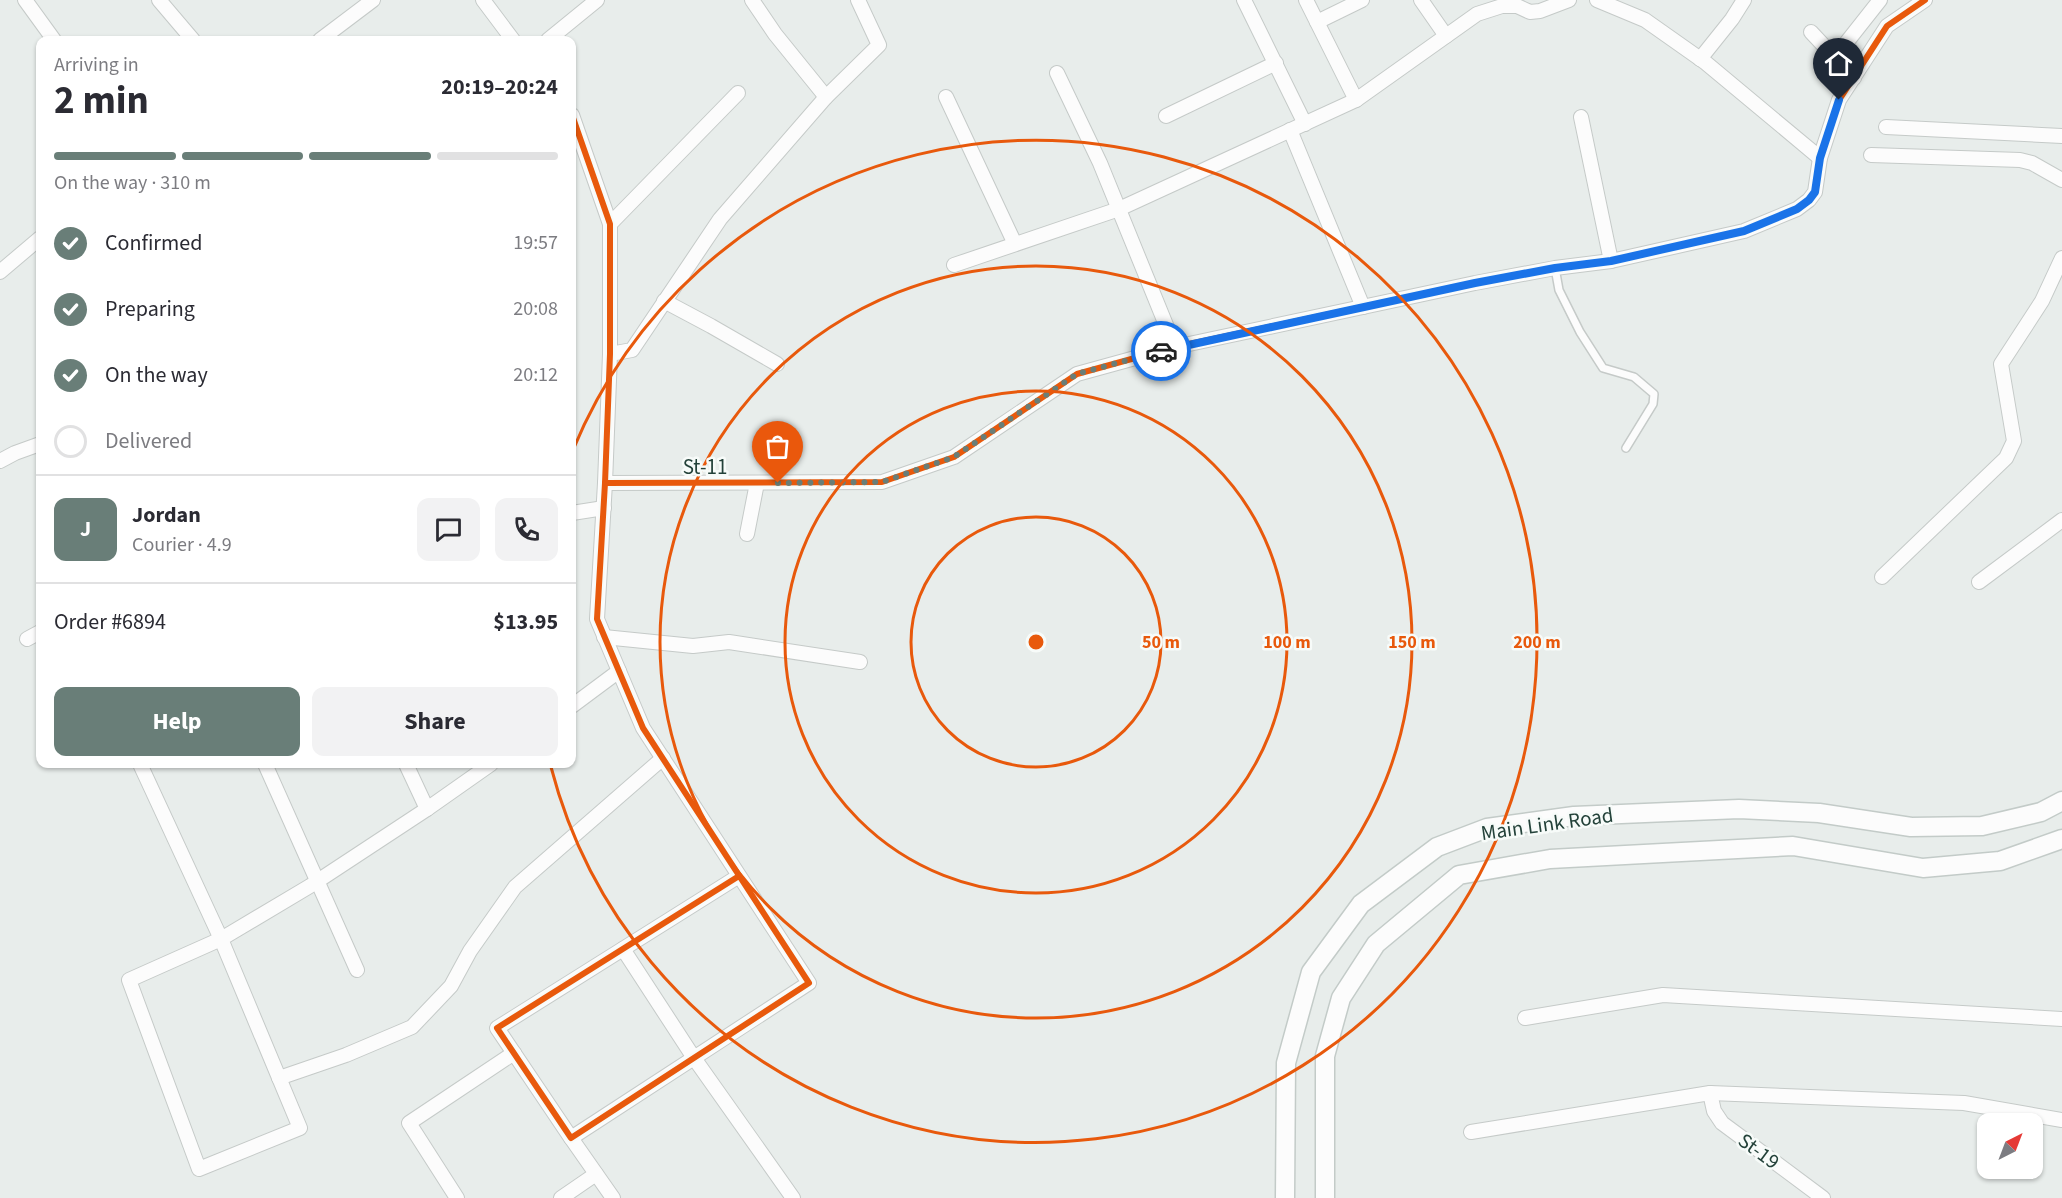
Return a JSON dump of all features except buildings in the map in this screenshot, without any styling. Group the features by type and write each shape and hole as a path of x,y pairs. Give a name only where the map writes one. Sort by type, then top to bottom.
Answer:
{"street":[{"path":"25,0 51,36"},
{"path":"159,0 190,36"},
{"path":"325,36 373,0"},
{"path":"483,0 510,36"},
{"path":"553,36 597,0"},
{"path":"752,0 826,97"},
{"path":"610,354 632,350 720,219 826,97 879,45 858,0"},
{"path":"1244,0 1305,124"},
{"path":"1306,0 1356,100"},
{"path":"1317,22 1362,0"},
{"path":"1421,0 1446,36"},
{"path":"954,265 1119,209 1356,100 1477,14 1503,6 1517,6 1530,12 1540,11 1569,0"},
{"path":"1597,0 1644,20 1700,59 1820,158"},
{"path":"1700,59 1744,0"},
{"path":"1835,57 1880,0"},
{"name":"St-11","path":"605,483 882,482 954,457 1077,374 1175,347 1555,268 1611,261 1744,231 1797,209 1809,200 1815,192 1820,158 1839,100 1887,26 1925,0"},
{"path":"1811,32 1854,78"},
{"path":"1166,116 1276,63"},
{"path":"1057,73 1100,163 1175,347"},
{"path":"610,224 738,93"},
{"path":"946,97 1015,244"},
{"path":"1581,117 1611,261"},
{"path":"570,1138 809,983 644,728 597,620 610,354 610,224 576,126"},
{"path":"1886,126 2062,136"},
{"path":"1290,130 1363,307"},
{"path":"1871,155 2020,160 2032,163 2062,180"},
{"path":"0,272 36,241"},
{"path":"1882,577 2006,458 2014,441 2001,364 2042,301 2062,258"},
{"path":"664,301 777,364"},
{"path":"0,461 36,445"},
{"path":"747,534 757,483"},
{"path":"576,512 604,508"},
{"path":"1978,582 2062,520"},
{"path":"27,639 36,634"},
{"path":"604,637 693,646 729,642 860,662"},
{"path":"576,703 619,672"},
{"path":"279,1078 346,1055 412,1027 451,986 470,951 515,887 663,759"},
{"path":"142,768 221,939 300,1128 199,1169 129,980 221,939 317,881 485,768"},
{"path":"267,768 357,970"},
{"path":"407,768 427,809"},
{"name":"Main Link Road","path":"1285,1198 1286,1063 1311,972 1361,904 1437,847 1487,828 1574,816 1739,809 1819,813 1911,827 1982,826 2041,812 2062,801"},
{"name":"Main Link Road","path":"1325,1198 1325,1056 1341,998 1376,944 1459,876 1550,859 1794,846 1923,868 2000,861 2062,839"},
{"path":"613,1198 497,1028 739,876"},
{"path":"623,949 694,1058 794,1198"},
{"path":"1525,1018 1663,995 2062,1019"},
{"path":"457,1198 409,1123 514,1053"},
{"path":"1471,1132 1710,1093 1964,1103 2062,1120"},
{"name":"St-19","path":"1710,1093 1714,1111 1722,1123 1823,1198"},
{"path":"561,1198 596,1174"}],"lane":[{"path":"1555,268 1559,290 1580,332 1604,368 1634,377 1654,394 1653,404 1626,448"}],"cycle path":[{"path":"605,483 882,482 954,457 1077,374 1175,347 1475,283 1555,268 1611,261 1744,231 1797,209 1809,200 1815,192 1820,158 1839,100 1887,26 1925,0"},
{"path":"576,126 610,224 610,354 597,619 643,728 809,983 571,1138 497,1028 739,876"}],"way so far":[{"path":"778,483 882,482 954,457 1077,374 1161,351"}],"route":[{"path":"1161,351 1475,283 1555,268 1611,261 1744,231 1797,209 1815,192 1820,158 1839,100"}]}
